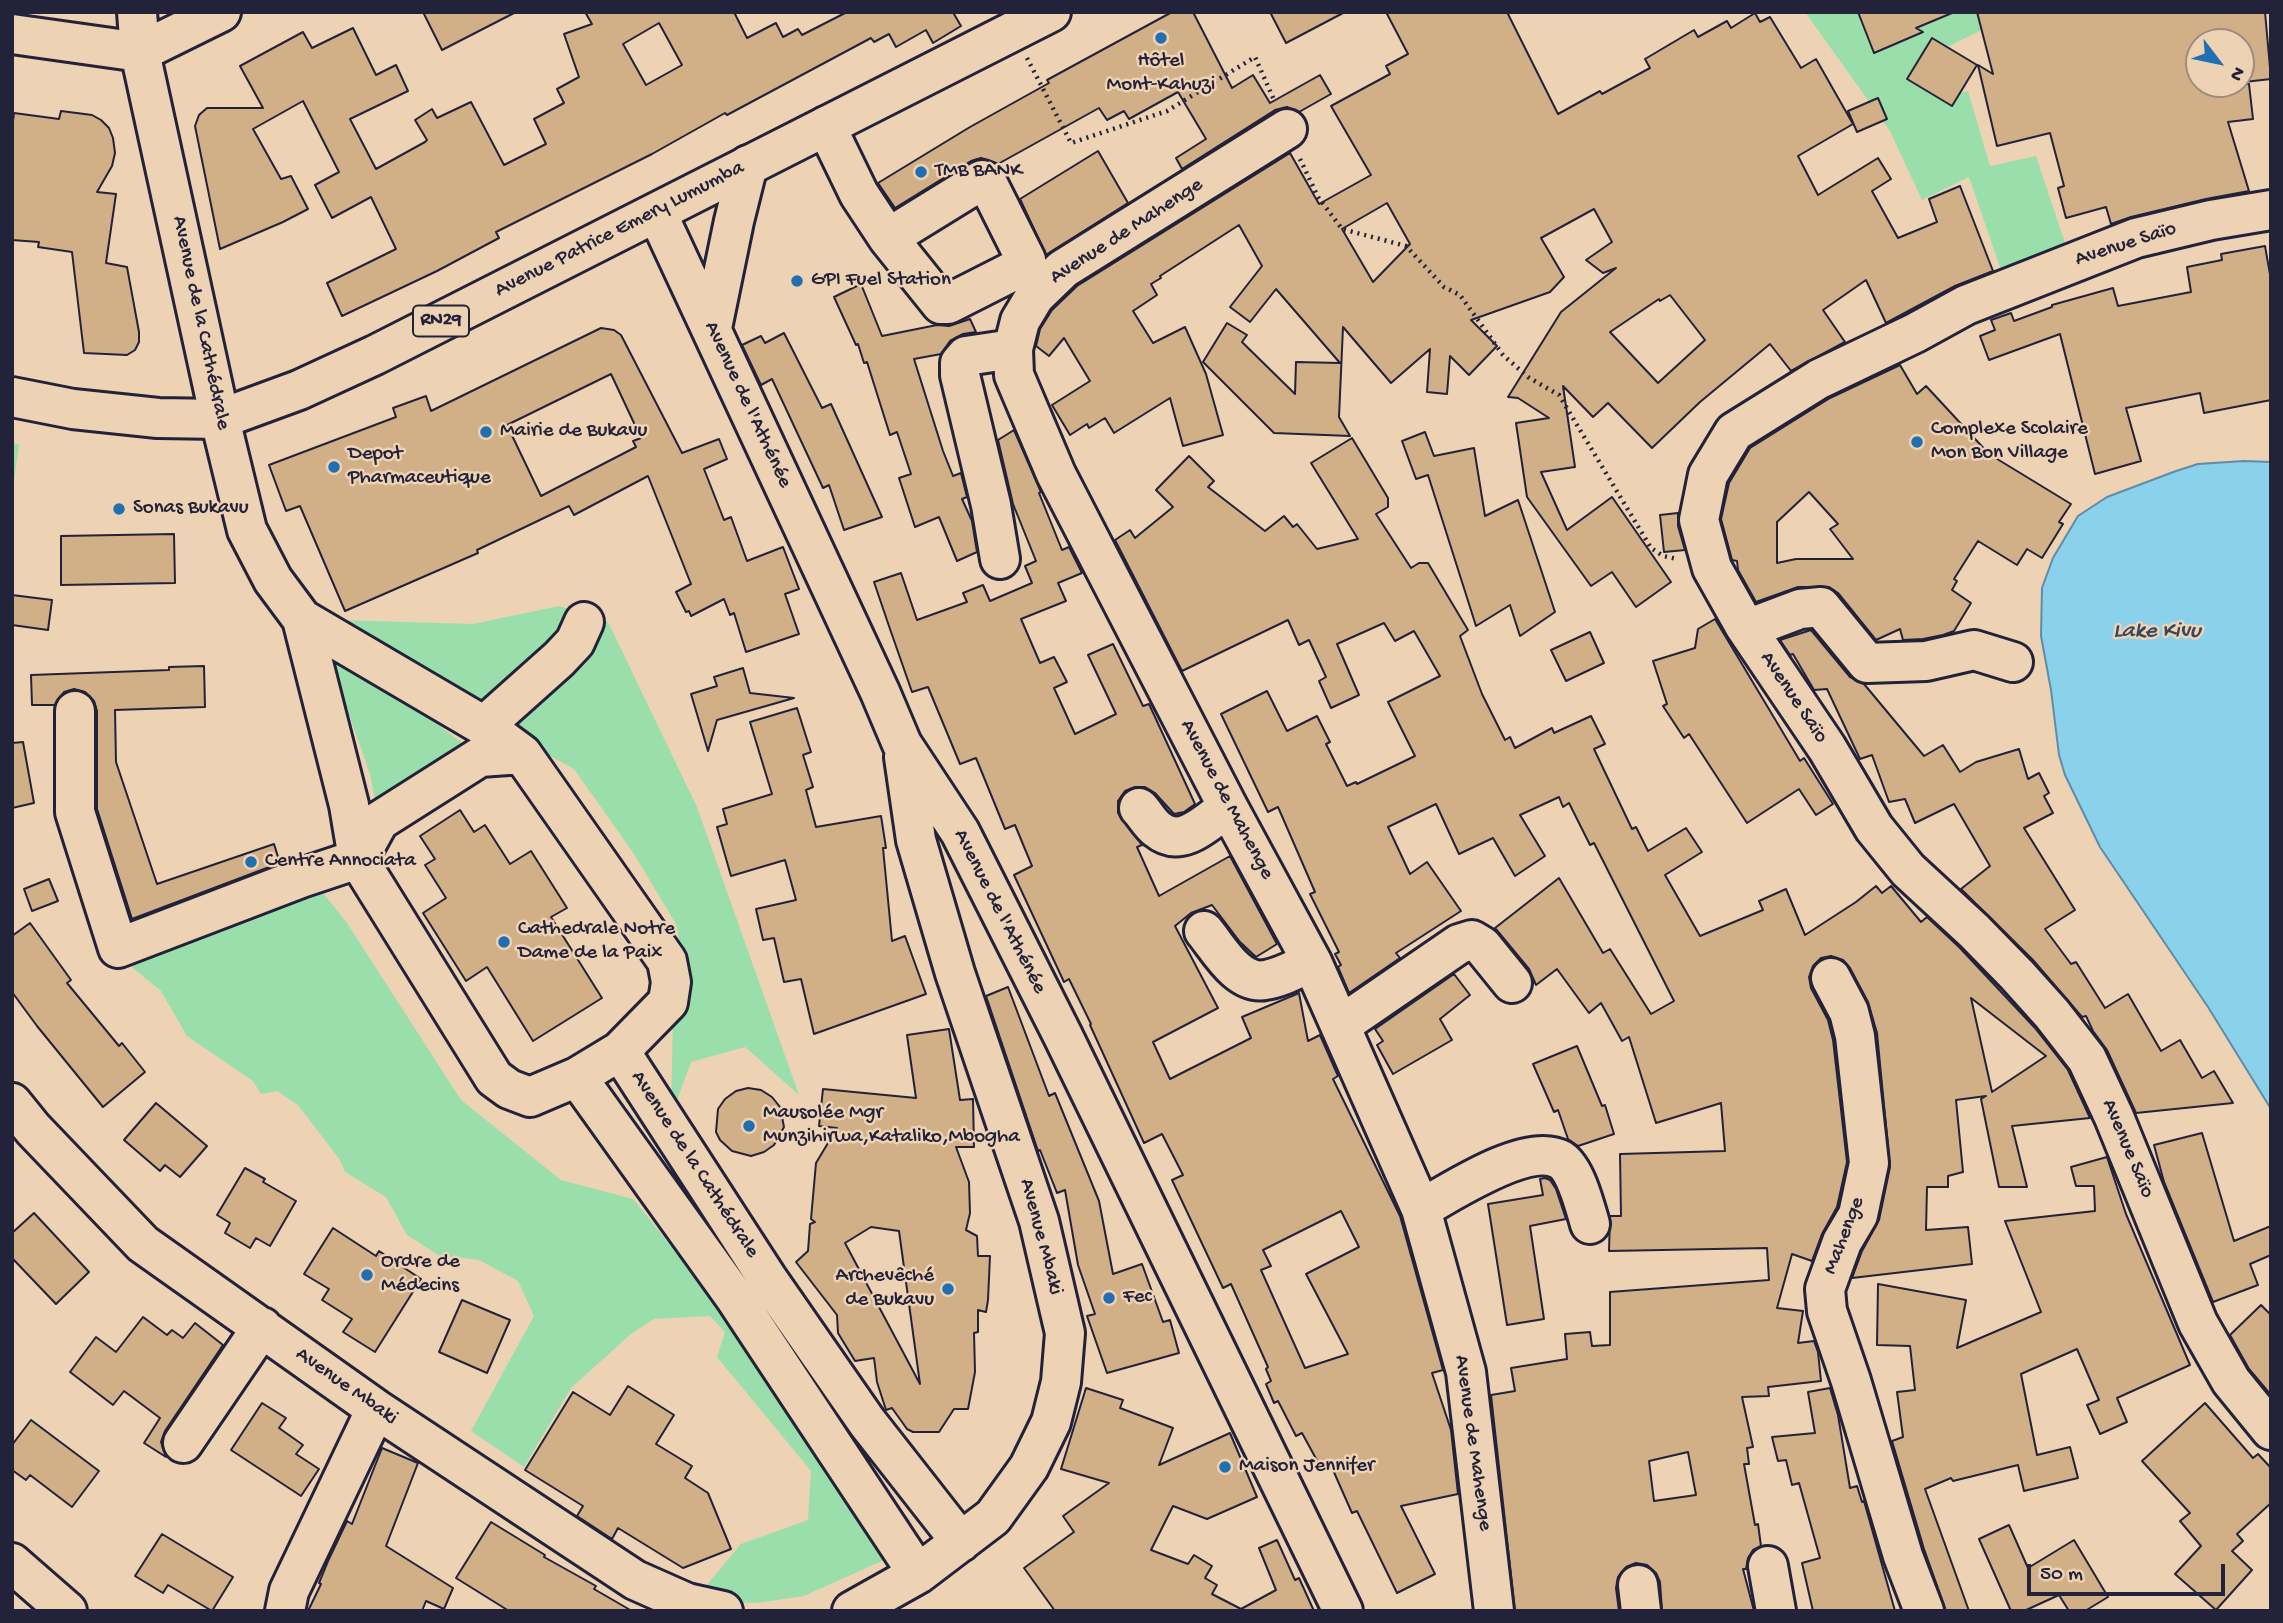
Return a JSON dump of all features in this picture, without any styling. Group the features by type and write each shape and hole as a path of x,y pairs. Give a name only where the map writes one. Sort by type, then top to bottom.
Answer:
{"street":[{"name":"Avenue de la Cathédrale","path":"137,12 140,52 220,419 247,530 273,580 302,619 349,805 358,859"},
{"path":"12,34 140,52 221,12"},
{"name":"Avenue Patrice Emery Lumumba","path":"12,397 73,410 146,417 220,419 299,390 375,355 1051,12"},
{"path":"826,126 859,194 888,238"},
{"name":"Avenue de Mahenge","path":"1287,129 1063,269 1035,296 1020,321 1013,349 1014,375 1056,474 1228,807 1312,962 1421,1209 1466,1371 1494,1611"},
{"path":"712,328 748,165"},
{"name":"Avenue Saïo","path":"2271,210 2211,220 2136,238 1966,305 1819,379 1734,432 1708,475 1699,520 1712,568 1746,629 1827,748 1874,828 1908,870 2017,975 2087,1059 2114,1117 2198,1323 2231,1381 2271,1430"},
{"name":"Avenue de l'Athénée","path":"657,213 875,679 902,744 960,832 1192,1298 1343,1611"},
{"path":"1000,559 991,505 960,375 960,363 966,356 1013,349"},
{"path":"1746,629 1800,609 1821,607 1867,663 1926,661 1974,650 2013,662"},
{"name":"Avenue de la Cathédrale","path":"302,619 484,726 522,754 667,961 671,982 668,1002 620,1051 767,1278 867,1422 961,1542"},
{"path":"484,726 559,659 575,642 584,622"},
{"path":"75,711 75,812 118,948 358,859 379,821 480,757 522,754"},
{"name":"Avenue Mbaki","path":"852,1611 918,1574 993,1517 1029,1467 1051,1422 1061,1382 1065,1333 1039,1221 955,972 916,840 902,744"},
{"path":"1139,808 1157,829 1171,837 1185,838 1228,807"},
{"path":"358,859 494,1078 509,1089 530,1097 577,1077 620,1051"},
{"path":"1204,931 1241,975 1254,980 1265,981 1312,962"},
{"path":"1341,1025 1459,944 1472,940 1482,946 1512,983"},
{"name":"Mahenge","path":"1831,978 1849,1012 1855,1036 1869,1163 1858,1214 1842,1242 1825,1289 1827,1311 1862,1416 1903,1556 1924,1611"},
{"path":"577,1077 736,1299 918,1574"},
{"name":"Avenue Mbaki","path":"12,1102 33,1129 143,1244 376,1409 635,1580 687,1603 723,1611"},
{"path":"1421,1209 1500,1166 1544,1155 1562,1161 1572,1174 1590,1224"},
{"path":"736,1299 767,1278"},
{"path":"183,1443 262,1327"},
{"path":"285,1611 289,1591 376,1409"},
{"path":"832,1447 867,1422"},
{"path":"12,1563 67,1611"},
{"path":"1768,1566 1776,1611"}],"path":[{"path":"1013,31 1071,143 1167,111 1255,57 1318,197 1342,229 1406,246 1444,287 1460,295 1503,355 1528,377 1559,395 1651,548 1662,556 1712,568"}],"green space":[{"path":"1805,12 1980,12 1986,28 1918,61 1938,99 1968,91 1990,166 2036,156 2069,255 2002,273 1969,177 1922,200 1890,131"},
{"path":"12,443 19,444 12,497"},
{"path":"559,606 608,622 697,807 799,1095 745,1047 691,1062 671,1117 673,1015 685,974 676,924 632,851 574,769 308,624 480,757 379,821 370,774 350,717 302,619 473,624"},
{"path":"289,886 324,894 347,923 461,1100 561,1180 633,1199 763,1360 910,1520 884,1560 804,1596 756,1603 695,1599 741,1544 808,1520 811,1471 717,1357 725,1332 710,1316 654,1319 631,1334 571,1388 524,1467 471,1431 534,1316 518,1281 479,1260 438,1255 407,1235 386,1197 345,1172 340,1160 298,1105 277,1091 261,1094 253,1081 187,1036 161,991 117,955"}],"water":[{"name":"Lake Kivu","path":"2271,462 2271,1109 2208,1007 2100,847 2065,775 2059,755 2041,636 2042,588 2053,558 2078,516 2107,497 2176,471 2198,464"}],"building":[{"path":"423,12 516,12 442,50"},
{"path":"585,12 734,12 747,38 776,23 783,37 798,29 802,35 847,12 957,12 954,14 961,26 933,43 926,30 896,47 889,34 874,42 871,38 652,154 496,232 499,238 437,271 342,316 327,283 396,249 371,197 332,218 315,185 339,172 303,101 253,129 281,179 291,176 308,209 220,249 195,126 199,115 207,108 263,108 240,66 303,32 312,48 353,28 376,75 396,65 408,91 350,119 376,169 427,140 415,120 432,109 437,118 471,102 504,165 546,144 534,119 564,103 557,89 579,77 564,34 592,24","holes":["659,23 682,65 646,85 623,44"]},
{"path":"1172,12 1193,12 1232,88 1253,75 1270,103 1320,75 1331,94 1299,112 1287,107 1275,110 1182,169 1176,158 1206,139 1178,92 1129,119 1124,111 1107,120 1099,108 998,164 981,158 971,161 895,208 878,183 1049,83 1047,80"},
{"path":"1270,12 1345,12 1286,43"},
{"path":"1386,12 1507,12 1558,114 1650,68 1645,59 1694,30 1698,37 1727,21 1731,28 1755,13 1760,22 1770,17 1801,68 1816,59 1853,124 1798,156 1818,195 1878,158 1891,179 1872,191 1898,238 1937,222 1929,199 1960,186 1993,271 1955,286 1886,323 1866,280 1823,310 1845,342 1791,371 1770,344 1700,402 1652,448 1608,403 1593,417 1563,386 1575,467 1541,472 1567,530 1612,497 1671,582 1636,607 1612,572 1591,586 1527,497 1516,423 1549,418 1518,398 1508,397 1561,312 1616,268 1603,273 1586,260 1612,242 1594,209 1541,238 1564,277 1550,292 1471,320 1497,346 1469,375 1450,356 1447,394 1427,392 1430,349 1391,383 1343,327 1339,417 1350,436 1274,433 1203,362 1227,323 1247,335 1242,342 1295,394 1296,362 1340,363 1276,289 1250,322 1230,307 1262,266 1239,225 1160,276 1161,278 1151,284 1157,295 1133,311 1153,343 1185,327 1206,374 1223,435 1183,446 1170,398 1114,433 1105,418 1089,428 1087,424 1070,435 1052,405 1090,381 1064,338 1049,356 1036,346 1040,329 1052,310 1077,286 1290,153 1319,204 1371,175 1331,106 1390,74 1386,66 1408,54","holes":["1387,203 1410,244 1373,282 1342,229","1670,295 1705,340 1658,383 1610,332 1659,299 1660,301"]},
{"path":"1858,12 1952,13 1916,28 1923,32 1874,53"},
{"path":"1977,12 2265,12 2271,79 2255,81 2255,28 2185,28 2185,98 2251,98 2253,119 2228,122 2249,191 2206,199 2111,224 2106,207 2066,218 2058,188 2064,186 2050,133 1997,146 1978,65 1993,74"},
{"path":"1932,38 1977,65 1952,106 1907,79"},
{"path":"1878,98 1887,119 1857,132 1848,111"},
{"path":"61,111 92,115 109,128 113,138 115,153 112,166 97,192 116,194 106,263 127,267 139,342 135,350 127,355 84,353 72,252 38,247 39,242 12,240 14,113 59,119"},
{"path":"1098,151 1128,203 1046,255 1020,199"},
{"path":"2265,246 2271,280 2271,400 2204,413 2200,393 2126,408 2141,461 2095,474 2060,334 1989,360 1980,336 1995,330 1991,320 2011,313 2014,321 2052,305 2113,288 2118,306 2191,292 2187,267 2222,260 2221,254"},
{"path":"861,284 882,336 937,325 949,326 970,319 976,332 963,334 950,341 941,354 914,359 943,451 953,476 961,473 967,497 962,499 972,521 977,552 957,561 939,517 915,527 899,478 911,474 897,432 890,435 867,362 864,363 858,344 856,345 834,297"},
{"path":"601,328 614,330 621,335 682,453 719,439 727,459 704,469 724,520 731,517 747,561 783,547 799,589 785,594 799,634 746,652 734,613 730,615 724,599 691,616 689,611 686,612 676,592 691,584 648,476 574,515 569,506 477,550 478,553 345,611 300,506 286,511 269,465 396,417 393,408 426,396 431,411","holes":["611,374 641,438 633,441 636,447 541,496 507,425"]},
{"path":"784,333 822,408 831,404 882,517 844,530 829,485 823,488 772,379 761,385 742,345 761,336 765,343"},
{"path":"1900,365 1917,394 1926,386 1989,454 2071,504 2059,522 2063,524 2042,558 2027,549 2017,565 1978,541 1954,579 1957,581 1952,590 1971,603 1954,631 1923,639 1903,640 1900,629 1876,640 1838,593 1829,587 1798,587 1756,602 1738,570 1737,561 1732,560 1721,519 1729,483 1750,448 1830,398","holes":["1809,492 1838,524 1830,529 1853,559 1796,559 1777,563 1777,522"]},
{"path":"1014,430 1062,550 1069,547 1082,573 1058,583 1066,601 1021,619 1040,663 1054,657 1067,682 1054,688 1075,734 1116,714 1088,655 1113,644 1143,706 1149,704 1195,804 1184,812 1174,814 1155,793 1145,787 1125,791 1118,801 1118,813 1142,845 1137,847 1159,896 1230,856 1277,944 1256,957 1240,942 1212,905 1191,913 1175,926 1218,1008 1153,1042 1170,1079 1251,1038 1242,1017 1299,993 1308,1041 1320,1035 1338,1076 1333,1079 1400,1216 1443,1370 1432,1373 1451,1430 1458,1494 1401,1506 1435,1574 1397,1593 1357,1511 1352,1513 1329,1461 1320,1466 1302,1433 1296,1436 1278,1401 1274,1403 1266,1384 1271,1381 1266,1369 1268,1367 1231,1284 1223,1288 1172,1180 1183,1175 1162,1134 1144,1143 1091,1024 1069,979 1064,982 1014,875 1032,866 1015,825 1005,829 976,758 960,764 928,687 912,692 890,629 874,582 901,573 917,620 967,602 963,593 983,585 990,601 1032,583 1025,566 1036,561 1013,504 998,440","holes":["1341,1211 1359,1247 1306,1274 1348,1354 1305,1368 1261,1270 1271,1266 1263,1250"]},
{"path":"1425,432 1434,456 1474,448 1485,516 1518,500 1555,612 1520,636 1510,605 1476,626 1428,475 1416,479 1402,441"},
{"path":"1352,438 1388,498 1388,507 1376,514 1411,568 1419,563 1428,563 1468,630 1460,636 1482,694 1505,740 1510,737 1515,748 1552,728 1554,733 1591,716 1605,744 1594,749 1632,829 1636,827 1648,851 1686,828 1702,852 1665,875 1700,936 1763,910 1759,901 1786,889 1805,935 1876,886 1882,893 1891,886 1921,922 1927,917 2035,1028 2068,1070 2090,1118 2012,1126 2027,1187 1999,1187 1981,1099 1986,1096 1956,1100 1963,1172 1948,1176 1948,1187 1927,1187 1926,1230 1968,1227 1972,1264 1852,1278 1862,1251 1879,1220 1890,1167 1877,1033 1868,1002 1843,960 1831,956 1821,958 1813,966 1809,977 1811,988 1828,1020 1833,1040 1847,1162 1837,1207 1822,1234 1812,1261 1792,1254 1777,1308 1803,1311 1798,1343 1814,1341 1821,1381 1768,1387 1769,1396 1742,1397 1753,1447 1747,1448 1749,1464 1744,1464 1761,1546 1753,1550 1746,1569 1743,1569 1754,1611 1662,1611 1660,1582 1656,1573 1647,1565 1636,1563 1626,1567 1618,1577 1616,1588 1619,1611 1515,1611 1491,1395 1515,1391 1511,1368 1567,1359 1565,1334 1590,1332 1592,1346 1610,1345 1610,1292 1769,1280 1767,1248 1609,1251 1610,1216 1621,1216 1620,1154 1725,1151 1721,1103 1656,1123 1629,1037 1622,1041 1601,1003 1589,1013 1557,969 1536,985 1529,969 1495,928 1559,878 1603,953 1610,949 1651,1014 1674,1001 1594,843 1590,845 1569,803 1563,807 1559,797 1520,815 1545,856 1515,876 1493,838 1459,854 1436,804 1388,827 1410,874 1427,862 1461,911 1396,953 1400,958 1349,993 1338,967 1341,965 1335,954 1339,952 1310,894 1315,892 1278,807 1268,812 1221,714 1267,691 1287,731 1317,716 1330,742 1326,744 1347,786 1356,782 1357,784 1415,756 1388,702 1440,676 1414,631 1395,641 1384,623 1337,644 1359,695 1331,708 1319,681 1326,677 1309,640 1299,645 1288,620 1182,671 1115,540 1130,530 1135,538 1173,507 1156,490 1189,456 1214,481 1208,487 1265,531 1284,516 1293,527 1297,524 1317,549 1358,539 1311,463","holes":["1971,998 2046,1056 1992,1092","1688,1452 1696,1495 1654,1501 1649,1461"]},
{"path":"1678,513 1678,526 1685,550 1664,552 1660,515"},
{"path":"174,534 175,583 61,585 61,536"},
{"path":"12,595 52,600 48,630 12,625"},
{"path":"1715,619 1800,761 1804,758 1833,804 1816,815 1799,789 1747,823 1689,734 1684,738 1663,706 1667,704 1653,661 1695,648 1698,629"},
{"path":"1811,630 1850,677 1864,684 1924,756 1943,745 1960,772 1976,762 2019,749 2028,779 2039,773 2049,793 2044,796 2053,813 2024,828 2075,910 2045,929 2071,964 2076,962 2105,1008 2128,994 2161,1051 2180,1040 2202,1078 2214,1071 2233,1103 2136,1113 2107,1050 2086,1016 2082,1017 2033,960 1961,889 1990,866 1954,804 1915,823 1905,799 1889,802 1872,755 1860,759 1827,689 1814,690 1793,654 1790,655 1780,640"},
{"path":"1590,632 1604,663 1566,681 1551,650"},
{"path":"204,666 205,707 115,710 116,762 157,884 274,844 280,863 132,919 97,809 97,711 94,701 85,692 74,689 64,692 55,705 32,705 31,675 169,670 169,667"},
{"path":"743,668 750,693 794,698 717,720 708,751 691,694 717,686 714,677"},
{"path":"797,708 811,752 803,755 813,787 806,790 816,827 881,816 886,848 883,848 892,941 905,936 926,994 814,1034 801,979 784,982 774,938 763,940 756,909 796,900 785,860 731,876 717,827 727,824 723,809 772,794 750,722"},
{"path":"23,742 34,803 12,808 12,743"},
{"name":"Cathedrale Notre Dame de la Paix","path":"460,810 474,832 485,825 510,864 531,851 567,908 551,917 602,998 533,1041 487,967 466,981 423,913 446,898 425,865 435,859 420,836"},
{"path":"49,879 58,901 32,911 24,889"},
{"path":"30,923 71,980 67,983 119,1046 122,1043 145,1072 103,1107 12,992 12,936"},
{"path":"1454,974 1470,995 1440,1019 1452,1040 1393,1074 1377,1045 1383,1041 1375,1029"},
{"path":"1008,987 1049,1096 1055,1093 1099,1201 1113,1274 1142,1264 1163,1322 1170,1320 1179,1353 1107,1373 1087,1316 1095,1314 1078,1265 1065,1190 1057,1193 1040,1150 1038,1151 986,996"},
{"name":"Archevêché de Bukavu","path":"949,1029 960,1100 973,1099 974,1147 956,1147 969,1182 970,1213 966,1230 977,1236 978,1256 990,1256 986,1312 978,1310 978,1332 974,1333 975,1372 968,1409 954,1409 939,1432 913,1432 907,1429 892,1408 886,1410 877,1382 874,1358 855,1361 838,1333 837,1315 796,1262 808,1251 810,1224 815,1222 811,1219 816,1163 837,1128 819,1126 823,1089 916,1098 907,1035","holes":["871,1227 899,1231 920,1384 845,1243"]},
{"path":"1577,1046 1602,1106 1605,1105 1614,1134 1578,1146 1568,1139 1558,1110 1554,1112 1533,1064"},
{"name":"Mausolée Mgr Munzihirwa,Kataliko,Mbogha","path":"748,1088 761,1090 772,1097 780,1107 784,1127 774,1145 751,1156 732,1151 716,1132 718,1109 725,1099 736,1091"},
{"path":"156,1103 207,1146 180,1177 165,1165 160,1171 124,1140"},
{"path":"2202,1133 2234,1241 2271,1226 2271,1255 2250,1264 2258,1285 2213,1302 2164,1182 2154,1145"},
{"path":"2107,1157 2126,1214 2190,1365 2117,1398 2127,1422 2100,1434 2087,1405 2099,1400 2077,1349 2021,1374 2037,1455 2070,1447 2078,1478 2024,1491 2018,1465 1953,1481 1951,1478 1925,1489 1969,1611 1946,1611 1924,1549 1892,1441 1903,1437 1897,1392 1915,1390 1910,1346 1877,1345 1878,1284 1966,1300 1957,1348 2041,1312 2005,1221 2095,1211 2094,1186 2076,1186 2071,1167"},
{"path":"245,1168 296,1201 270,1246 256,1238 250,1248 225,1233 230,1223 217,1215"},
{"path":"1540,1179 1550,1180 1556,1189 1566,1219 1530,1226 1544,1319 1507,1325 1488,1204 1543,1195"},
{"path":"34,1213 89,1272 56,1304 12,1258 12,1233"},
{"path":"333,1228 376,1256 379,1251 421,1279 375,1352 343,1332 352,1319 322,1300 329,1289 304,1274"},
{"path":"462,1300 510,1320 487,1373 439,1352"},
{"path":"2261,1305 2271,1315 2271,1395 2249,1369 2230,1335"},
{"path":"143,1317 167,1335 172,1330 183,1338 195,1323 223,1345 165,1431 161,1442 166,1457 144,1443 160,1418 124,1391 113,1405 70,1372 96,1337 116,1352"},
{"path":"628,1386 674,1415 656,1444 692,1466 685,1478 708,1493 731,1549 683,1568 618,1528 612,1539 577,1516 583,1506 525,1470 573,1392 610,1415"},
{"path":"1086,1388 1123,1400 1120,1408 1173,1428 1159,1465 1230,1433 1257,1497 1207,1519 1173,1506 1151,1550 1188,1564 1194,1555 1212,1566 1205,1578 1217,1585 1212,1594 1241,1609 1276,1590 1259,1548 1277,1540 1295,1580 1299,1578 1314,1611 1055,1611 1024,1568 1074,1532 1063,1516 1109,1483 1061,1469"},
{"path":"1830,1388 1838,1415 1850,1488 1857,1486 1862,1502 1864,1501 1895,1611 1813,1611 1802,1563 1820,1558 1799,1483 1792,1485 1786,1460 1778,1461 1772,1437 1815,1433 1808,1392"},
{"path":"262,1403 286,1418 279,1428 303,1445 296,1454 319,1469 301,1496 231,1450"},
{"path":"2205,1403 2253,1458 2258,1454 2271,1468 2271,1503 2237,1534 2243,1541 2232,1551 2252,1570 2216,1610 2175,1574 2201,1546 2180,1521 2190,1513 2142,1461"},
{"path":"31,1420 99,1471 72,1507 30,1475 26,1480 12,1470 12,1445"},
{"path":"382,1448 418,1463 386,1546 453,1588 444,1609 426,1601 422,1611 308,1611 347,1521 352,1524"},
{"path":"491,1522 632,1611 509,1611 456,1578"},
{"path":"2009,1525 2028,1568 2074,1540 2108,1597 2085,1611 2069,1611 2059,1595 2024,1611 2011,1611 1979,1539"},
{"path":"162,1534 233,1577 212,1611 168,1585 163,1593 135,1576"}],"place":[{"name":"Hôtel Mont-Kahuzi","path":"1161,38"},
{"name":"TMB BANK","path":"921,172"},
{"name":"GPI Fuel Station","path":"797,281"},
{"name":"Mairie de Bukavu","path":"486,432"},
{"name":"Complexe Scolaire Mon Bon Village","path":"1917,442"},
{"name":"Depot Pharmaceutique","path":"334,467"},
{"name":"Sonas Bukavu","path":"119,509"},
{"name":"Centre Annociata","path":"251,862"},
{"name":"Cathedrale Notre Dame de la Paix","path":"504,942"},
{"name":"Mausolée Mgr Munzihirwa,Kataliko,Mbogha","path":"749,1126"},
{"name":"Ordre de Médecins","path":"367,1275"},
{"name":"Archevêché de Bukavu","path":"948,1289"},
{"name":"Fec","path":"1109,1298"},
{"name":"Maison Jennifer","path":"1225,1467"}]}
